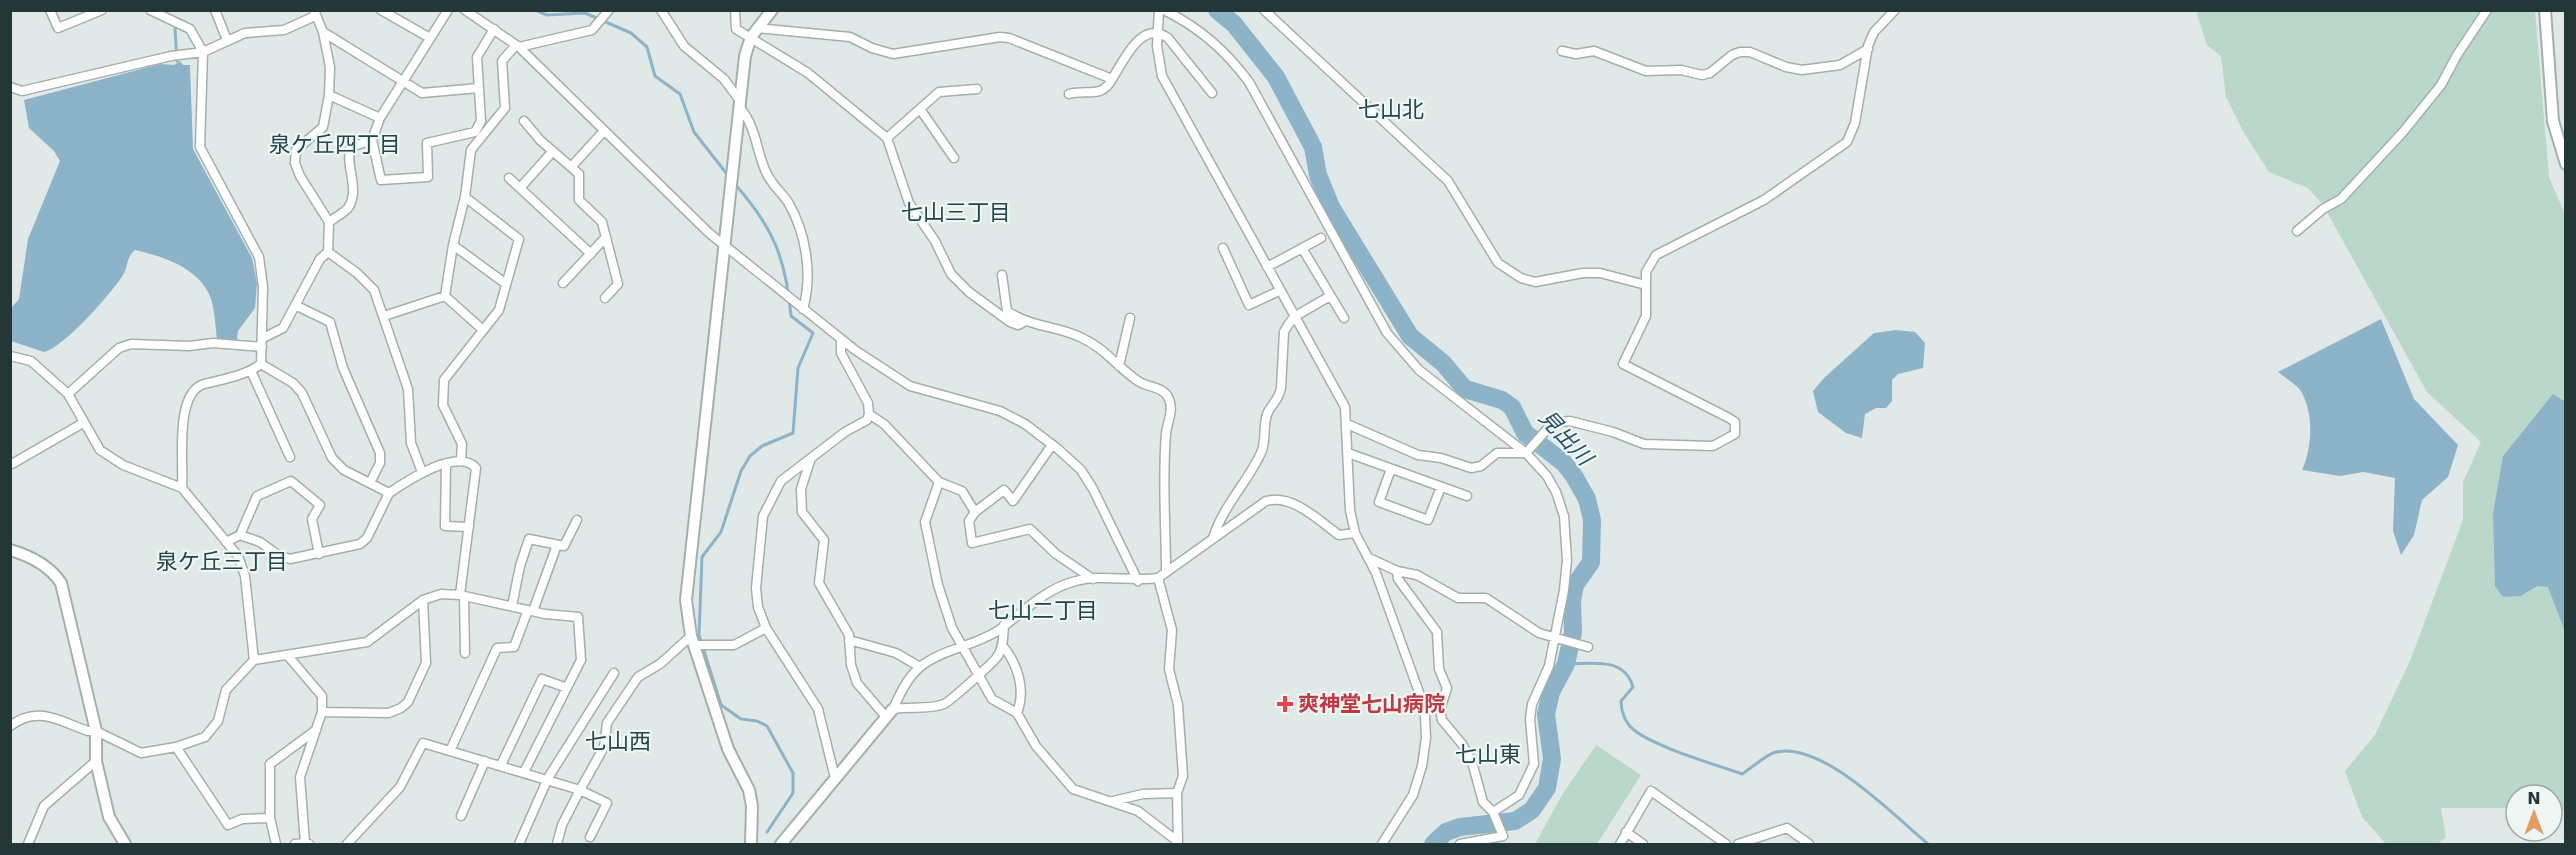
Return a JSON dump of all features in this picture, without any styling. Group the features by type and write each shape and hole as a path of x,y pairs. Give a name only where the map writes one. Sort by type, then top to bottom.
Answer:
{"street":[{"path":"50,10 58,28 102,10"},
{"path":"150,10 190,29 202,52 200,147 260,257 263,286 261,364 251,371 197,386 190,394 181,429 184,459 182,488"},
{"path":"215,10 227,40"},
{"path":"381,10 430,38"},
{"path":"448,10 380,118 372,140 381,180 428,177 427,143 475,132 481,122 477,57 494,29"},
{"path":"465,10 517,46 603,132 726,248 841,339 910,386 1000,411 1025,424 1052,444 1081,470 1138,581"},
{"path":"445,296 453,245 465,197 471,150 505,108 502,61 517,46 592,30 609,10"},
{"path":"735,10 736,28 754,33 849,38 893,54 1000,37 1112,79"},
{"path":"751,844 752,806 749,790 728,749 693,640 686,600 746,56 754,33 772,10"},
{"path":"1159,10 1157,33 1162,75 1345,407 1350,510 1355,533 1368,558 1420,695 1425,717 1426,738 1422,766 1413,795 1382,844"},
{"path":"1164,10 1186,21 1212,40 1227,54 1249,82 1371,305 1403,354 1419,370 1526,453 1552,484 1564,516 1567,560 1549,666 1532,704 1530,734 1534,764 1519,795 1493,812"},
{"path":"1264,10 1448,181 1498,263 1521,278 1535,282 1583,273 1600,273 1646,285"},
{"path":"1347,424 1418,455 1441,458 1471,468 1481,466 1497,453 1526,453 1547,429 1559,422 1570,421 1613,432 1644,444 1713,447 1736,434 1735,422 1729,418 1623,364 1646,316 1646,272 1656,255 1764,200 1846,142 1855,123 1868,49 1874,32 1895,10"},
{"path":"2296,231 2323,209 2341,199 2403,132 2441,85 2457,55 2487,10"},
{"path":"2545,10 2553,121 2565,164"},
{"path":"664,11 684,46 724,79 749,119 758,140 767,176 795,216 806,245 803,309"},
{"path":"10,87 22,91 171,56 202,52 245,33 284,30 315,13 323,32 330,68 330,95 323,127 296,150 295,164 329,222 328,252 320,259 283,328 263,343 213,343 189,346 131,344 119,348 68,394"},
{"path":"323,32 402,83 422,93 479,88"},
{"path":"754,33 808,73 887,138 909,203 935,241 951,274 969,292 1011,322 1018,325 1024,322"},
{"path":"1069,94 1100,93 1107,88 1137,39 1157,33 1168,38 1212,93"},
{"path":"1562,51 1576,54 1594,51 1646,71 1681,70 1702,75 1710,73 1732,55 1740,52 1750,52 1786,67 1802,70 1840,65 1868,49"},
{"path":"887,138 939,92 977,89"},
{"path":"330,95 380,118"},
{"path":"920,109 954,158"},
{"path":"524,122 579,174 579,200 602,222 618,284 605,298"},
{"path":"572,166 603,132"},
{"path":"329,222 348,208 354,187 349,153 351,147 372,140"},
{"path":"520,188 553,151"},
{"path":"509,178 591,254"},
{"path":"461,460 462,444 442,405 441,394 444,380 498,310 519,239 465,197"},
{"path":"563,283 606,237"},
{"path":"1267,267 1321,238"},
{"path":"453,245 506,284"},
{"path":"1223,248 1249,305 1280,291"},
{"path":"1302,248 1344,318"},
{"path":"328,252 357,273 374,290 408,389 411,443 422,472"},
{"path":"1002,275 1007,311 1024,322 1079,336 1103,349 1119,366 1140,382 1163,390 1169,398 1171,412 1167,424 1162,478 1166,492 1166,572"},
{"path":"384,316 445,296"},
{"path":"445,296 483,330"},
{"path":"1213,538 1219,520 1260,455 1265,441 1269,411 1280,397 1284,332 1294,318 1330,296"},
{"path":"295,305 330,322 343,368 380,453 380,463 370,483"},
{"path":"1119,366 1130,318"},
{"path":"835,778 818,709 766,628 758,607 756,588 763,516 781,481 867,420 868,403 841,353 841,339"},
{"path":"10,356 31,362 68,394 100,450 123,465 182,488 238,556 245,576 254,660"},
{"path":"261,364 293,383 302,393 332,458 344,470 389,494"},
{"path":"251,371 290,457"},
{"path":"869,414 884,424 939,482 962,491 975,512"},
{"path":"10,465 83,423"},
{"path":"1052,444 1013,501 1004,490 975,512 969,521 972,543 1030,529 1056,554 1093,579"},
{"path":"1348,453 1467,496"},
{"path":"811,458 801,489 802,512 824,540 819,583 843,623 849,640 851,665 857,683 889,713"},
{"path":"226,542 240,536 260,542 278,555 290,560 360,544 367,538 389,494 422,472 461,460 471,462 476,468 462,595 465,653"},
{"path":"446,465 445,526 469,526"},
{"path":"1391,469 1378,502 1428,520 1441,487"},
{"path":"240,536 257,496 291,481 320,505 312,519 319,554"},
{"path":"939,482 925,522 938,585 952,628 992,699 1017,713 1036,746 1073,789 1138,811 1178,843"},
{"path":"783,842 889,713 903,687 920,667 1004,625 1061,586 1074,581 1093,579 1138,581 1158,578 1266,501 1277,498 1293,502 1339,535 1355,533"},
{"path":"512,606 520,566 529,539 564,546 577,520"},
{"path":"450,751 497,648 514,647 557,545"},
{"path":"10,550 42,563 54,572 61,583 96,731 96,761 109,817 125,844"},
{"path":"1368,558 1397,571 1417,575 1458,598 1486,598 1539,633 1553,639 1588,647"},
{"path":"1397,571 1403,586 1437,632 1439,669 1447,688 1441,714 1442,720 1467,753 1483,802 1493,812 1503,836 1460,844"},
{"path":"1158,578 1172,630 1169,669 1178,705 1183,776 1176,793 1178,843"},
{"path":"10,726 30,715 40,714 88,732 96,731 141,753 176,747 205,737 218,722 226,690 254,660 367,642 423,600 441,594 462,595 530,610 578,617 581,660 524,772"},
{"path":"322,712 389,712 401,708 408,702 426,663 423,600"},
{"path":"889,713 945,704 954,699 977,673 997,657 1002,645 1004,625"},
{"path":"557,844 562,825 603,747 607,723 637,679 693,640 734,645 766,628"},
{"path":"849,640 897,653 920,667"},
{"path":"1002,645 1011,656 1021,689 1021,702 1017,713"},
{"path":"288,656 322,696 322,712 300,777 307,844 295,844"},
{"path":"519,844 548,778 614,673"},
{"path":"501,765 543,679 567,688"},
{"path":"1425,717 1441,714"},
{"path":"276,844 270,818 270,764 316,730"},
{"path":"347,844 400,786 423,742 548,778 607,803 590,837"},
{"path":"176,747 228,825 242,819 270,818"},
{"path":"28,844 44,806 96,761"},
{"path":"460,816 485,761"},
{"path":"1620,844 1651,791 1726,844"},
{"path":"1113,801 1143,794 1176,793"},
{"path":"1738,844 1787,828 1809,844"},
{"path":"1626,832 1643,844"}],"green space":[{"path":"2196,11 2535,11 2549,177 2566,217 2565,811 2564,783 2504,783 2504,808 2441,808 2446,837 2437,844 2386,844 2362,817 2345,771 2375,735 2410,661 2463,520 2463,482 2481,442 2427,392 2323,205 2308,188 2269,172 2244,133 2226,97 2221,56 2207,45"},
{"path":"1596,745 1641,775 1597,844 1535,844 1562,795"}],"water":[{"path":"180,61 183,65 190,65 193,149 252,258 257,283 255,308 238,331 237,340 217,339 210,297 194,275 166,259 135,250 115,286 74,332 62,341 44,352 11,341 11,308 19,299 28,239 60,161 54,151 29,128 24,100 160,64 174,65"},
{"path":"2381,319 2414,399 2458,445 2448,477 2422,500 2414,535 2401,555 2393,531 2395,478 2363,472 2340,476 2302,470 2310,442 2310,422 2306,402 2300,390 2278,372"},
{"path":"1896,330 1915,332 1925,343 1923,368 1898,374 1892,380 1892,401 1886,408 1876,408 1865,414 1862,438 1846,433 1818,412 1813,391 1825,377 1874,333"},
{"path":"2553,394 2564,401 2566,408 2565,632 2548,587 2537,586 2521,596 2503,597 2495,586 2493,514 2503,456"}],"waterway":[{"path":"535,10 547,15 585,13 631,33 647,47 655,76 680,94 694,132 730,178"},
{"name":"見出川","path":"1217,10 1234,24 1276,77 1313,147 1318,175 1331,207 1410,336 1443,363 1465,389 1502,400 1512,407 1525,433 1564,463 1587,499 1592,520 1591,562 1575,585 1572,600 1573,632 1566,664 1551,692 1546,714 1552,759 1547,788 1532,810 1515,821 1460,827 1446,832 1433,844"},
{"path":"175,29 177,61"},
{"path":"734,183 759,214 775,244 785,277 791,316 813,333 798,368 793,433 762,446 750,456 741,471 721,532 702,557 699,635 721,705 741,719 757,721 767,726 793,773 793,793 767,832"},
{"path":"1566,664 1606,664 1622,670 1629,677 1633,687 1621,701 1624,717 1634,730 1656,743 1742,774 1773,753 1792,751 1812,757 1855,782 1928,844"}],"place":[{"name":"爽神堂七山病院","path":"1285,704"}],"district":[{"name":"七山北","path":"1391,109"},
{"name":"泉ケ丘四丁目","path":"335,144"},
{"name":"七山三丁目","path":"956,212"},
{"name":"泉ケ丘三丁目","path":"222,561"},
{"name":"七山二丁目","path":"1043,610"},
{"name":"七山西","path":"618,741"},
{"name":"七山東","path":"1488,754"}]}
